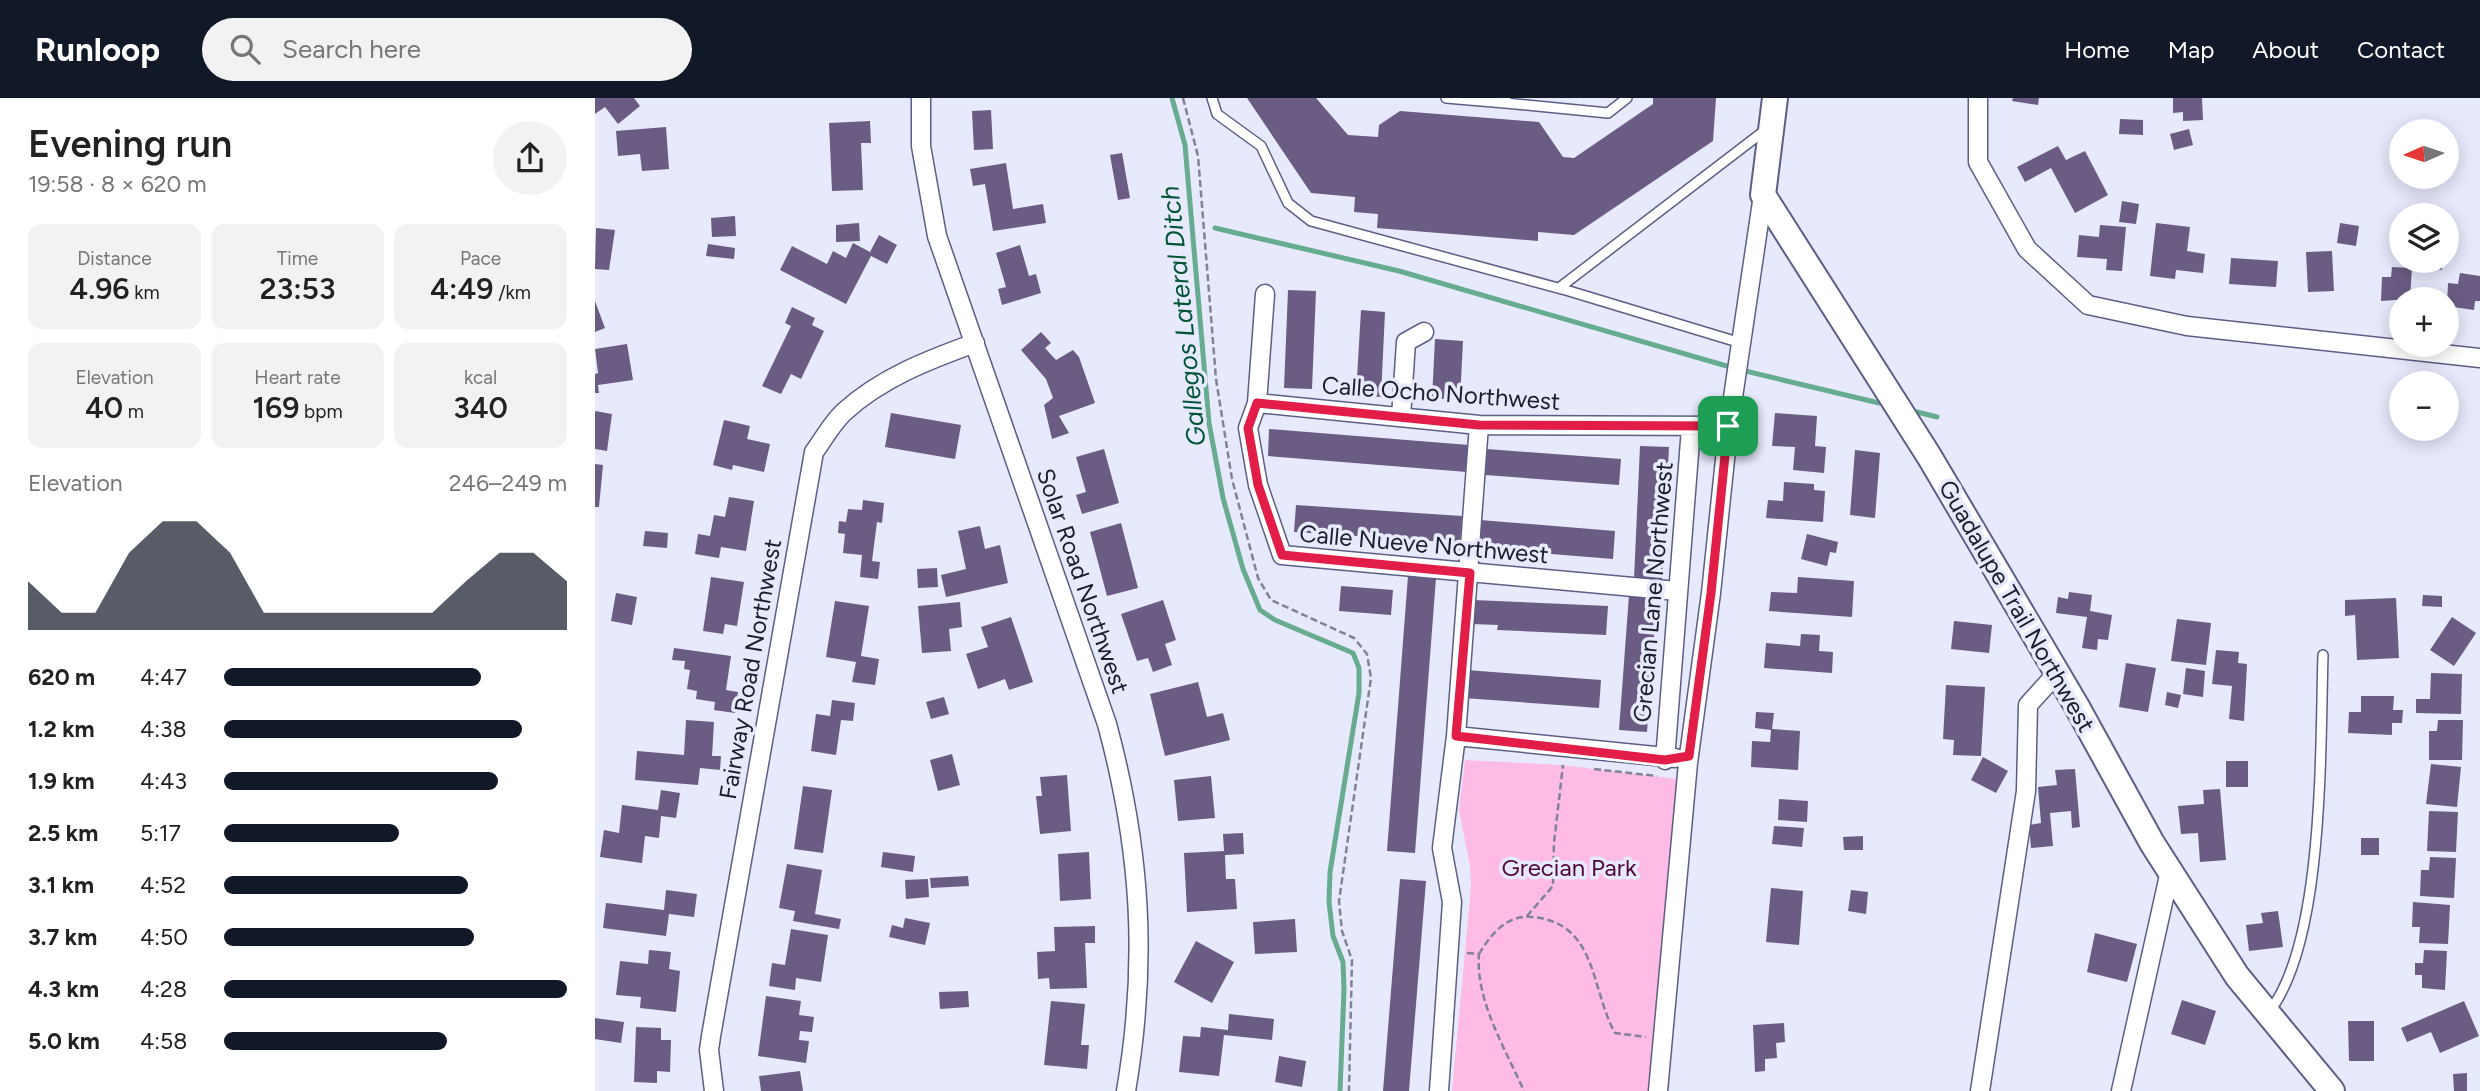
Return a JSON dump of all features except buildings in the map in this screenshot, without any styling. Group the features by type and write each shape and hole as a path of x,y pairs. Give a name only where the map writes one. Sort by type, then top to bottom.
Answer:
{"street":[{"name":"Solar Road Northwest","path":"921,98 921,146 930,209 1107,724 1125,790 1136,865 1141,942 1139,996 1126,1091"},
{"path":"1658,1091 1689,756 1711,593 1728,426 1775,98"},
{"path":"1978,98 1978,162 2027,249 2088,305 2187,326 2480,358"},
{"name":"Guadalupe Trail Northwest","path":"1763,195 1929,456 2170,871 2237,976 2332,1091"},
{"path":"1257,403 1265,294"},
{"path":"1401,417 1406,342 1424,332"},
{"name":"Fairway Road Northwest","path":"714,1091 709,1050 711,1036 814,452 843,413 878,387 915,365 975,343"},
{"name":"Calle Ocho Northwest","path":"1257,403 1479,425 1691,428 1728,426"},
{"name":"Calle Nueve Northwest","path":"1257,403 1248,428 1258,485 1282,555 1678,591"},
{"path":"1439,1091 1452,902 1442,848 1456,736 1479,425"},
{"name":"Grecian Lane Northwest","path":"1663,768 1691,428"},
{"path":"1980,1091 2026,791 2028,705 2057,673"},
{"path":"1456,736 1663,768 1689,756"},
{"path":"2121,1091 2170,871"}],"lane":[{"path":"1212,98 1217,114 1261,146 1288,203 1311,221 1559,288 1741,343"},
{"path":"1446,98 1506,100 1608,113 1627,98"},
{"path":"1559,288 1657,216 1720,162 1772,125"},
{"path":"2268,1013 2283,994 2301,931 2312,873 2318,824 2323,655"}],"path":[{"path":"1183,98 1198,156 1216,379 1232,478 1258,578 1271,600 1354,638 1367,654 1371,678 1339,901 1342,932 1352,960 1349,1091"},
{"path":"1527,916 1553,886 1561,765 1574,766"},
{"path":"1586,768 1663,768"},
{"path":"1524,1091 1478,978 1479,954 1490,936 1505,922 1527,916 1551,919 1571,929 1585,950 1615,1033 1649,1037"},
{"path":"1467,953 1479,954"}],"green space":[{"name":"Grecian Park","path":"1465,760 1561,765 1677,779 1648,1091 1452,1091 1471,887 1470,866 1459,810"}],"waterway":[{"name":"Gallegos Lateral Ditch","path":"1172,98 1185,145 1209,423 1223,498 1243,569 1260,610 1275,620 1353,653 1359,668 1359,693 1330,872 1329,902 1333,936 1343,962 1340,1091"},
{"path":"1215,228 1399,271 1737,369 1879,403"},
{"path":"1917,412 1937,417"}],"route":[{"path":"1257,403 1479,425 1691,428 1728,426 1711,593 1689,756 1665,760 1456,736 1470,573 1282,555 1258,485 1248,428 1257,403"}]}
